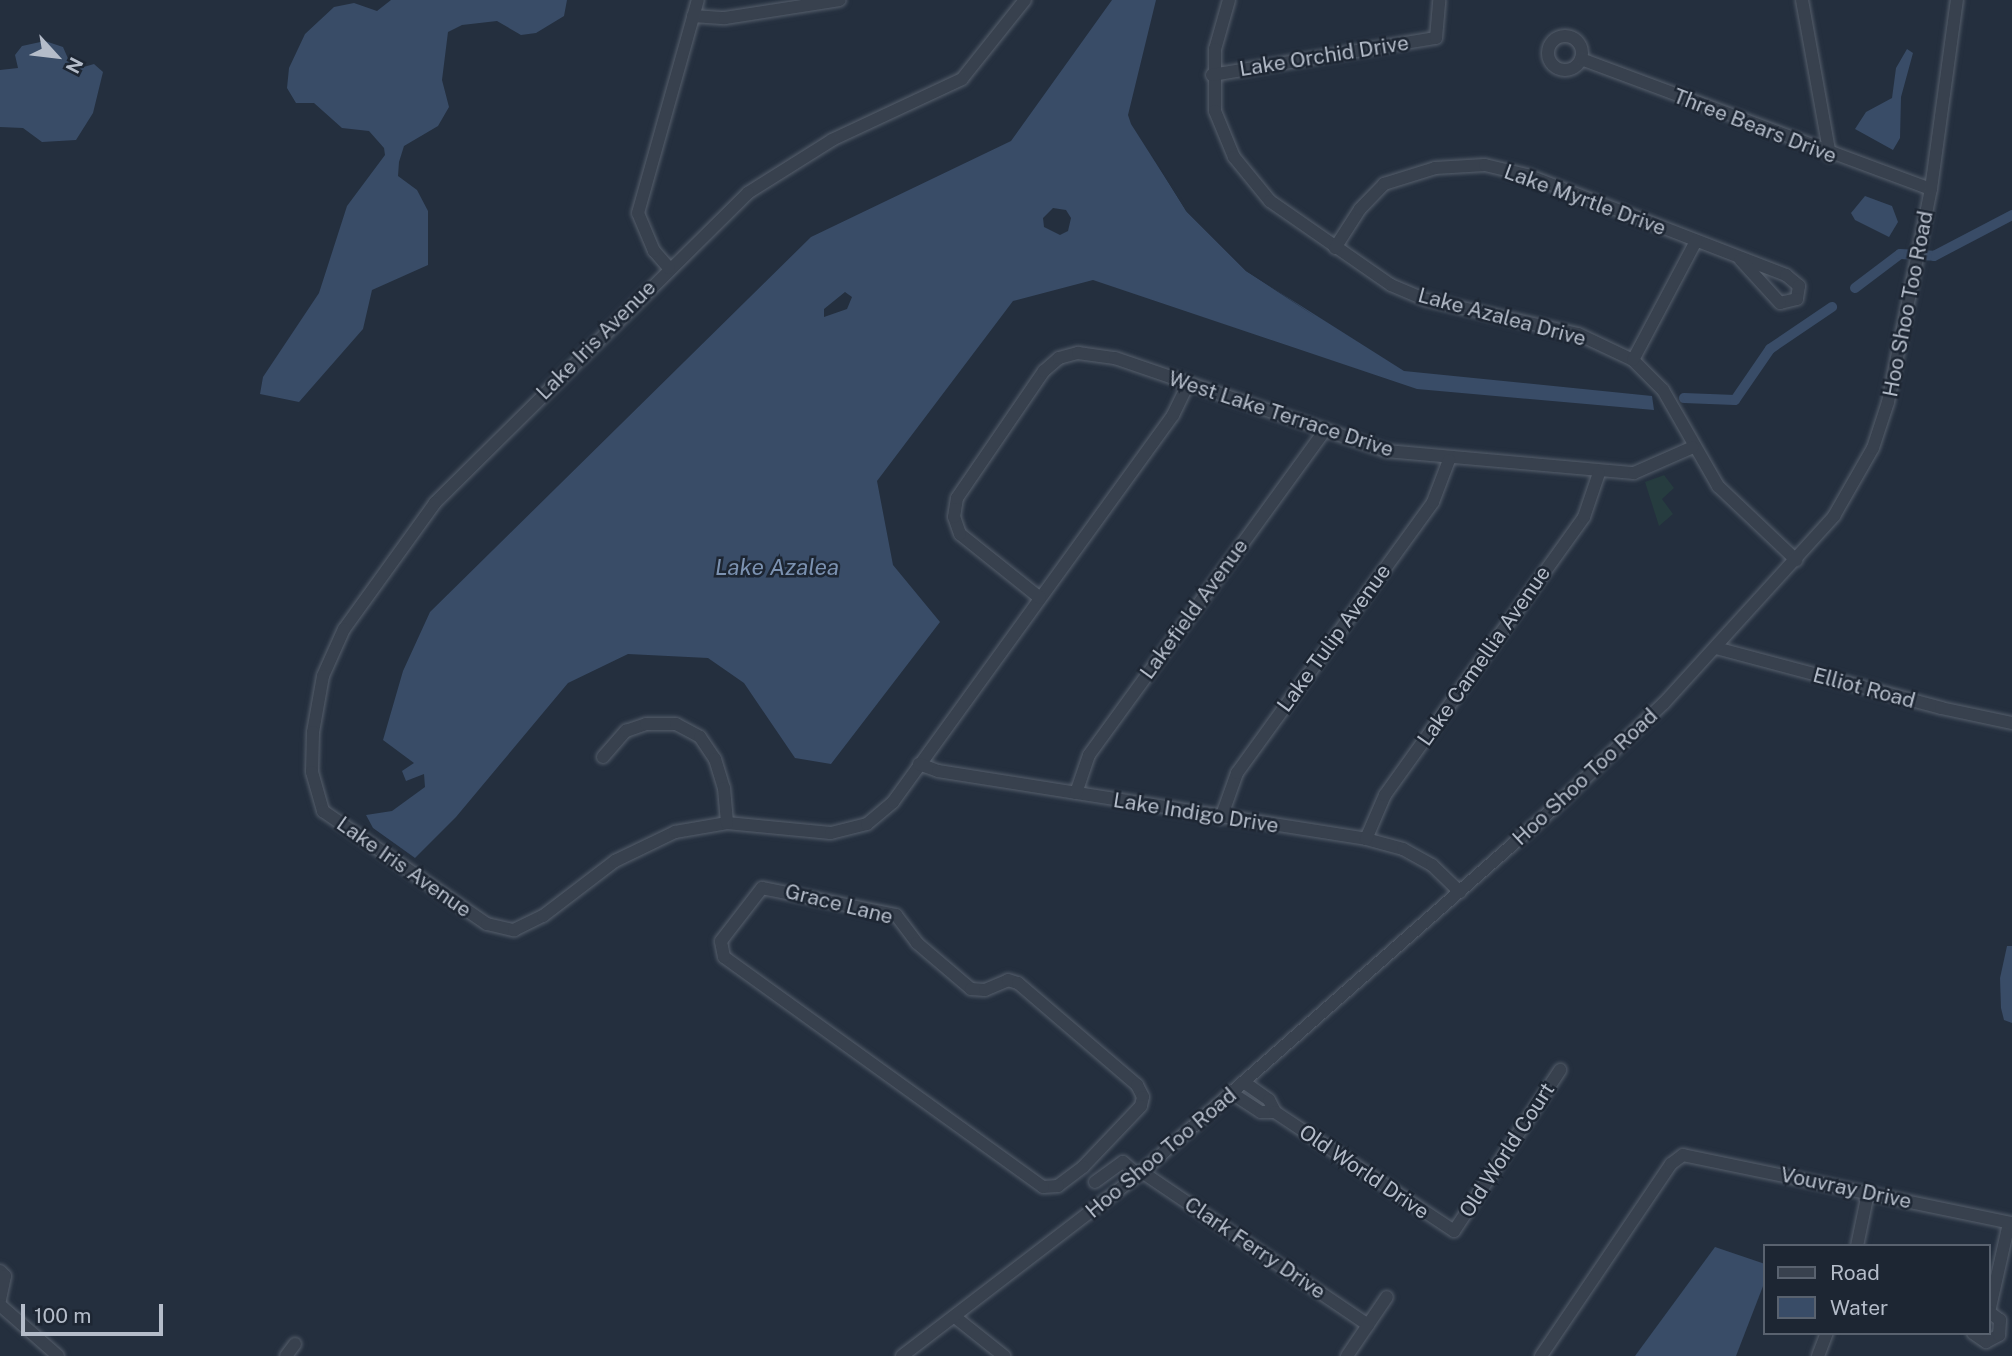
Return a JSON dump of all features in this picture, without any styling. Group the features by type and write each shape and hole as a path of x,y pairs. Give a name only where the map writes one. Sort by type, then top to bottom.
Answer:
{"street":[{"path":"669,268 654,251 638,213 698,0"},
{"path":"693,16 724,18 840,0"},
{"name":"Lake Azalea Drive","path":"1229,0 1212,75 1221,131 1252,182 1283,213 1391,285 1427,300 1578,334 1633,360 1664,390 1693,447 1737,508 1796,560"},
{"name":"Lake Orchid Drive","path":"1212,75 1436,38 1439,0"},
{"path":"1801,0 1830,155"},
{"name":"Hoo Shoo Too Road","path":"902,1356 1140,1173 1460,892 1640,727 1716,648 1834,516 1873,448 1891,391 1931,190 1957,0"},
{"name":"Lake Iris Avenue","path":"1021,2 961,79 832,140 748,193 669,268 435,503 344,629 323,676 313,732 312,772 323,811 487,924 514,930 543,916 648,841 727,823 831,833 854,830 893,802 1172,415 1188,384"},
{"name":"Three Bears Drive","path":"1581,59 1830,155 1931,190"},
{"name":"Lake Myrtle Drive","path":"1335,248 1362,207 1384,184 1412,173 1485,165 1527,175 1791,278 1799,286 1797,299 1780,303 1740,259"},
{"path":"1633,360 1696,241"},
{"name":"West Lake Terrace Drive","path":"1040,598 960,534 954,517 965,482 1044,370 1059,358 1092,352 1386,451 1449,460 1599,473 1652,469 1693,447"},
{"name":"Lakefield Avenue","path":"1076,793 1089,755 1324,432"},
{"name":"Lake Tulip Avenue","path":"1221,818 1237,773 1433,502 1449,460"},
{"name":"Lake Camellia Avenue","path":"1366,839 1385,796 1584,517 1599,473"},
{"name":"Elliot Road","path":"1716,648 1941,708 2012,723"},
{"path":"603,757 626,731 646,724 676,724 699,737 715,759 724,788 727,823"},
{"name":"Lake Indigo Drive","path":"919,764 938,771 1366,839 1403,849 1432,865 1460,892"},
{"name":"Grace Lane","path":"773,888 891,914 902,920 917,943 971,989 985,990 1008,980 1020,985 1142,1092 1137,1112 1083,1167 1058,1186 1043,1187 728,961 721,954 721,941 755,893 773,888"},
{"name":"Old World Court","path":"1454,1231 1560,1070"},
{"name":"Old World Drive","path":"1245,1083 1269,1100 1275,1112 1454,1231"},
{"name":"Old World Drive","path":"1233,1094 1261,1112 1275,1112"},
{"name":"Vouvray Drive","path":"1541,1356 1680,1156 2010,1223"},
{"path":"1095,1182 1123,1163 1140,1173"},
{"path":"1083,1167 1109,1198"},
{"name":"Clark Ferry Drive","path":"1140,1173 1368,1325"},
{"path":"1857,1244 1868,1193"},
{"path":"1991,1304 2010,1223"},
{"path":"0,1271 5,1276 0,1303 58,1356"},
{"path":"1347,1356 1387,1297"},
{"path":"1976,1335 1986,1342 1999,1335 2000,1320 1991,1313"},
{"path":"955,1317 1004,1356"},
{"path":"1818,1356 1826,1335"},
{"path":"286,1356 295,1344"}],"green space":[{"path":"1664,475 1674,488 1662,499 1673,514 1659,526 1645,482"}],"water":[{"path":"391,0 567,0 564,16 536,33 521,35 497,21 462,25 448,32 442,80 449,107 438,126 404,146 399,162 398,176 417,190 428,211 428,265 372,290 363,329 299,402 260,394 263,377 319,293 347,206 385,155 384,148 369,131 342,128 314,103 296,103 287,88 289,68 305,34 334,7 354,3 377,11"},
{"name":"Lake Azalea","path":"1112,0 1156,0 1128,115 1131,124 1187,212 1246,271 1404,371 1652,396 1654,410 1417,389 1093,280 1013,301 877,481 893,565 940,622 831,764 795,758 744,683 708,658 628,654 568,683 456,817 415,858 373,828 366,815 392,811 425,787 424,774 406,781 402,771 414,763 383,740 403,671 430,612 811,237 1011,141","holes":["1053,208 1066,210 1071,218 1068,231 1060,235 1044,227 1043,218","845,292 852,297 847,309 824,317 824,309"]},
{"path":"45,41 63,47 73,70 94,64 103,72 93,113 76,140 42,142 23,128 0,127 0,70 18,68 15,55 22,46"},
{"path":"1907,49 1913,53 1901,97 1900,138 1893,150 1855,129 1866,112 1892,98 1896,68"},
{"path":"1865,196 1892,206 1898,222 1889,237 1855,220 1851,213"},
{"path":"2007,946 2012,946 2012,1023 2004,1020 2001,1008 2000,978"},
{"path":"1715,1247 1764,1264 1764,1284 1736,1356 1635,1356"}],"pier":[{"path":"1151,154 1189,209 1225,249 1247,270 1316,317 1246,271 1186,211"}],"waterway":[{"path":"1855,288 1900,254 1934,256 2012,215"},
{"path":"1684,398 1735,400 1770,349 1832,307"}]}
